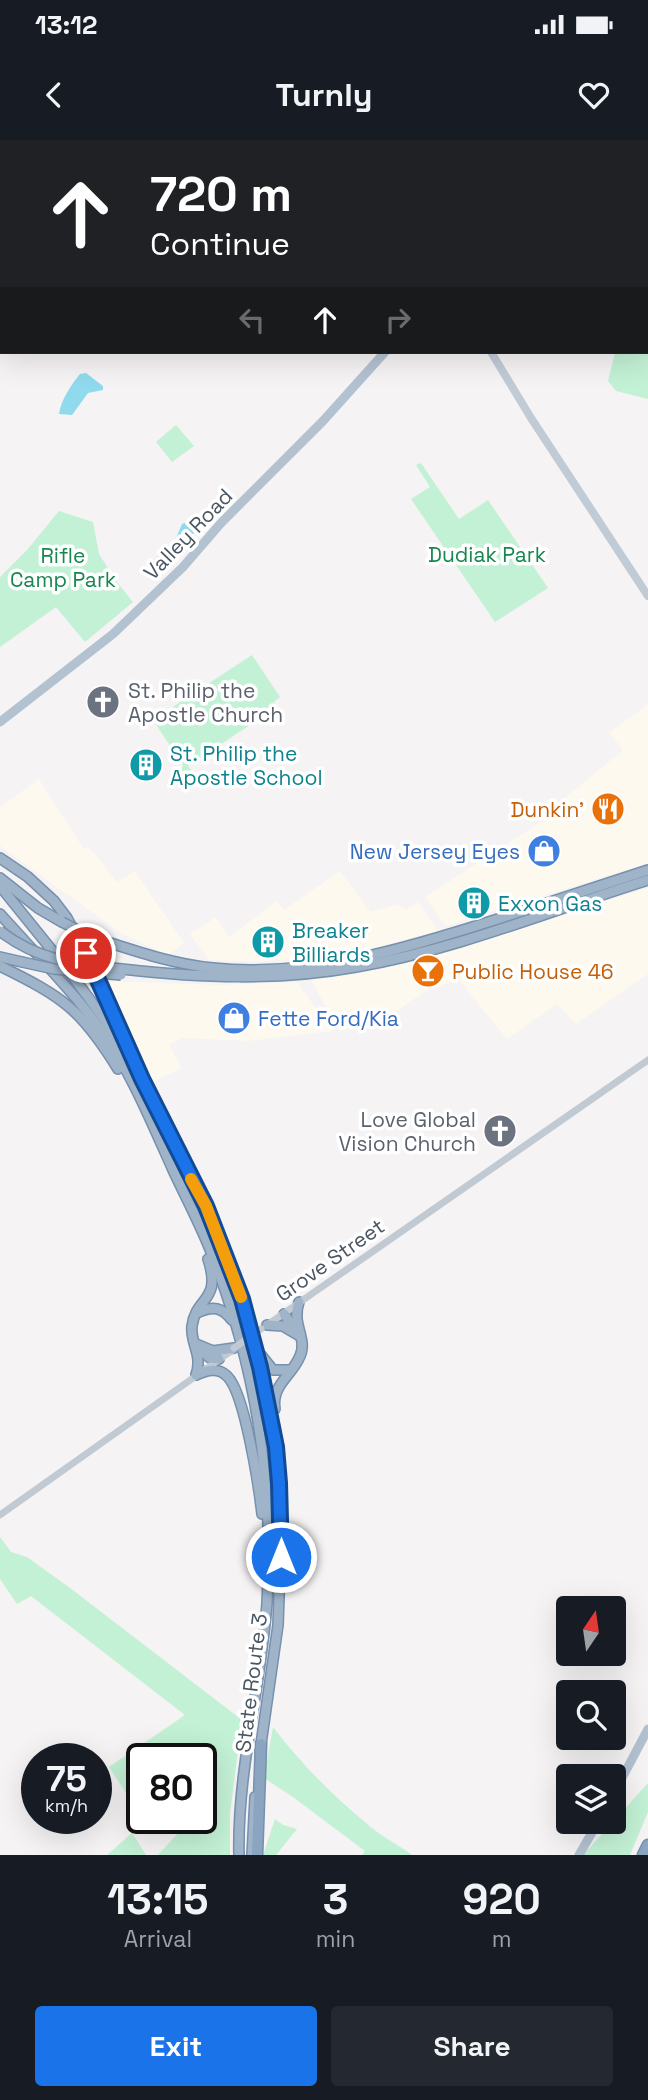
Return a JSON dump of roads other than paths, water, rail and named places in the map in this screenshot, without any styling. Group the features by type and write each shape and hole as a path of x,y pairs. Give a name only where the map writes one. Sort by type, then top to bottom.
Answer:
{"highway":[{"path":"0,858 28,877 54,901 67,918 86,953 142,1079"},
{"path":"0,877 38,908 89,936 207,968 245,970 344,961 405,948 648,870"},
{"path":"0,957 54,970 186,976 290,975 384,962 648,880"},
{"path":"0,886 76,980 142,1079"},
{"path":"0,915 104,1034 135,1090"},
{"path":"0,931 23,947 53,959 121,972"},
{"path":"0,966 44,988 84,1019 125,1082 135,1090"},
{"name":"State Route 3","path":"142,1079 206,1206 233,1275 253,1340 275,1442 280,1515 278,1625 261,1744 252,1855"},
{"name":"State Route 3","path":"135,1090 212,1253 236,1325 255,1401 265,1472 268,1531 266,1614 242,1790 239,1855"},
{"path":"189,1204 212,1278 210,1294 197,1313 192,1328 199,1360 196,1375 212,1370 228,1377 249,1438 262,1515 266,1614"},
{"path":"280,1515 283,1469 274,1398 276,1389 301,1355 303,1346 296,1317 299,1302"},
{"path":"197,1313 208,1308 221,1309 236,1325"},
{"path":"284,1314 300,1336"},
{"path":"264,1327 283,1326 300,1336"},
{"path":"253,1340 269,1367 277,1371 290,1370"},
{"path":"196,1344 213,1352 234,1348"},
{"path":"196,1344 205,1355 219,1359"},
{"path":"257,1855 261,1744"},
{"path":"643,1855 648,1845"}],"main road":[{"name":"Valley Road","path":"0,722 113,634 183,567 221,523 323,421 384,354"},
{"path":"493,354 531,418 648,596"},
{"path":"626,1770 648,1728"},
{"path":"579,1855 591,1834"}],"street":[{"name":"Grove Street","path":"0,1515 299,1302 648,1060"}],"water":[{"path":"86,373 103,386 103,390 88,393 72,415 59,414 70,388 80,374"},
{"path":"193,523 194,533 160,570 154,571 151,562 174,543 182,524"}],"place":[{"name":"St. Philip the Apostle Church","path":"103,702"},
{"name":"St. Philip the Apostle School","path":"146,765"},
{"name":"Dunkin'","path":"608,809"},
{"name":"New Jersey Eyes","path":"544,851"},
{"name":"Exxon Gas","path":"474,903"},
{"name":"Breaker Billiards","path":"268,942"},
{"name":"Public House 46","path":"428,971"},
{"name":"Fette Ford/Kia","path":"234,1018"},
{"name":"Love Global Vision Church","path":"500,1131"}],"park label":[{"name":"Dudiak Park","path":"487,554"},
{"name":"Rifle Camp Park","path":"63,567"}]}
